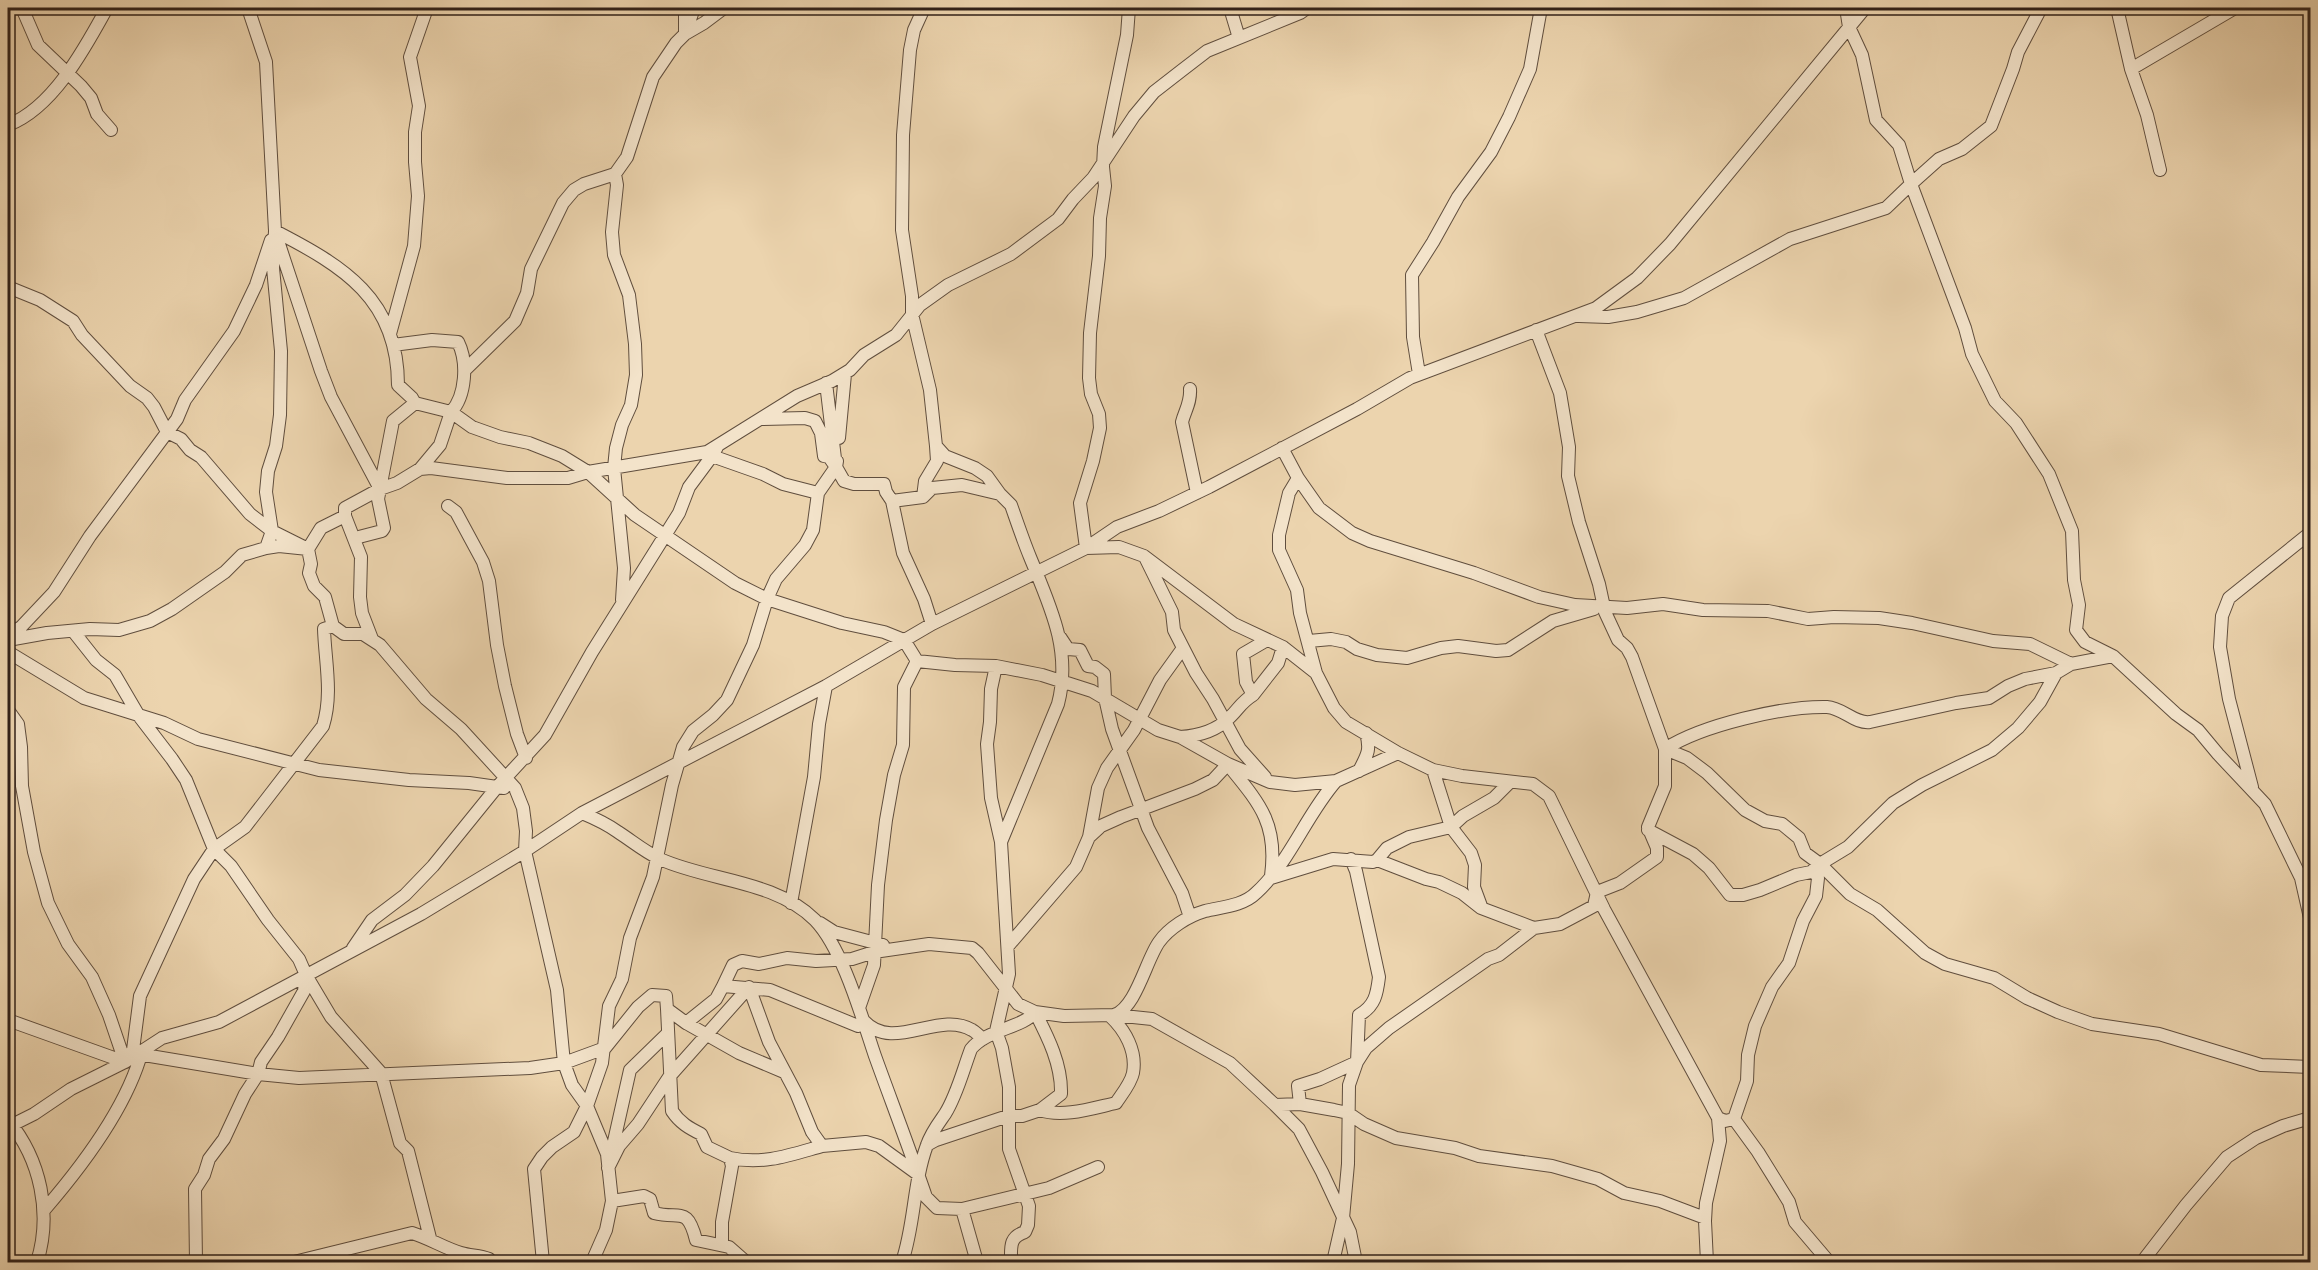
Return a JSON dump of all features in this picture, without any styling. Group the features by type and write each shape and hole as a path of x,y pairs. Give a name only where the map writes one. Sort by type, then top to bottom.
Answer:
{"street":[{"path":"22,8 38,45 91,98 97,114 111,130"},
{"path":"8,125 35,108 68,75 107,8"},
{"path":"248,8 266,62 275,231 273,268 281,351 276,446 268,471 267,492 272,531 266,548"},
{"path":"392,339 414,246 418,196 414,162 415,132 419,105 410,57 427,8"},
{"path":"685,8 685,34"},
{"path":"465,370 515,321 527,292 531,269 563,203 574,190 584,184 615,174 627,156 652,77 685,34 694,8"},
{"path":"685,34 724,8"},
{"path":"923,497 925,481 937,461 936,446 931,417 930,390 912,314 912,296 902,231 903,135 910,50 924,8"},
{"path":"1086,548 1080,503 1094,460 1100,428 1099,414 1091,394 1089,378 1090,333 1105,186 1103,160 1127,35 1129,8"},
{"path":"1230,8 1239,38"},
{"path":"351,951 372,920 419,882 545,735 622,602 679,513 689,487 715,451 796,396 845,374 864,355 896,335 912,314 948,285 1011,254 1058,219 1093,178 1134,116 1154,92 1208,51 1299,14 1306,8"},
{"path":"1419,374 1413,337 1412,275 1434,242 1458,197 1491,152 1509,117 1530,69 1541,8"},
{"path":"1846,8 1849,27 1862,55 1876,120 1899,146 1965,328 1972,354 1995,401 2022,432 2049,474 2072,531 2074,580 2079,605 2076,630 2085,642 2113,656 2176,714 2199,730 2265,804 2301,878 2310,918"},
{"path":"37,1263 44,1233 45,1209 30,1156 9,1124 34,1114 70,1089 126,1062 162,1038 219,1022 421,914 525,851 582,813 826,686 932,624 1086,548 1118,526 1159,511 1197,493 1419,374 1577,315 1610,299 1637,278 1670,244 1864,8"},
{"path":"1577,315 1617,316 1684,298 1790,239 1886,207 1939,159 1962,149 1991,126 2018,52 2041,8"},
{"path":"2117,8 2131,69 2147,116 2160,170"},
{"path":"2131,69 2235,8"},
{"path":"615,174 617,185 612,232 614,255 629,295 636,375 631,405 622,425 616,448 614,468 624,568 622,602"},
{"path":"275,231 302,245 350,276 364,290 392,339 398,362 399,385 415,403 451,412 472,427 500,437 529,443 562,456 588,472 635,515 735,583 767,599 842,623 884,632 904,640 917,660 996,666 1042,675 1092,692 1158,730 1180,737 1228,764 1270,782 1295,784 1336,781 1398,753"},
{"path":"8,635 21,627 54,592 90,536 177,419 185,400 234,331 256,285 275,231"},
{"path":"275,231 331,397 380,489"},
{"path":"8,287 40,300 73,321 82,335 130,386 147,398 167,432 181,439 190,450 201,457 250,514 272,531 308,549"},
{"path":"1536,330 1560,393 1569,447 1568,476 1604,606 1618,640 1627,648 1632,657 1665,749 1665,786 1648,830 1657,848 1657,857 1620,883 1597,892"},
{"path":"372,639 362,613 361,557 345,516 345,508 380,489 397,483 420,469 440,445 451,412 460,403 465,370 463,351 458,342 392,339"},
{"path":"543,1263 534,1169 547,1152 574,1132 587,1106 605,1048 605,1027 609,1005 622,979 630,938 653,877 677,762 683,747 693,731 727,700 753,645 767,599 776,579 805,545 813,530 818,493 836,467 845,374"},
{"path":"826,383 836,467"},
{"path":"1190,389 1188,407 1184,412 1182,422 1197,493"},
{"path":"355,538 382,531 384,528 378,499 393,421 415,403"},
{"path":"762,419 805,418 815,421 821,433 824,456 829,457 844,482 884,484 892,501 903,553 924,599 932,624"},
{"path":"936,446 945,456 975,468 987,476 1011,505 1059,636 1068,650 1080,651 1088,666 1095,667 1104,674 1105,698 1120,751 1148,828 1182,893 1190,917"},
{"path":"1282,448 1298,478 1319,508 1345,528 1370,541 1474,573 1539,597 1575,605 1627,608 1663,604 1703,610 1768,611 1808,619 1834,617 1912,622 1993,641 2030,644 2071,664"},
{"path":"420,469 431,468 507,478 568,478 588,472 715,451 783,484 818,493"},
{"path":"1298,478 1289,493 1279,535 1279,550 1297,590 1300,613 1316,673 1334,708 1346,722 1398,753 1433,770 1462,776 1533,784 1549,796 1568,838 1718,1118 1720,1141 1706,1203 1707,1263"},
{"path":"892,501 923,497 932,488 962,485 1000,494"},
{"path":"448,506 456,512 483,562 489,581 505,686 517,734 526,758"},
{"path":"345,516 321,528 308,549 311,564 309,573 314,586 325,597 333,626 344,634 363,634 380,645 426,699 461,729 502,783 516,792 523,808 526,831 525,851 557,990 564,1063 573,1085 587,1106 607,1154 612,1201 606,1230 592,1263"},
{"path":"2253,791 2229,699 2220,648 2222,616 2229,598 2310,533"},
{"path":"8,640 90,629 119,630 150,621 172,609 225,572 242,555 279,546 308,549"},
{"path":"1086,548 1119,547 1144,556 1234,624 1283,647 1316,673"},
{"path":"1144,556 1172,612 1174,630 1183,648 1240,749 1270,782"},
{"path":"1309,641 1331,639 1346,642 1357,649 1377,655 1407,658 1440,648 1458,646 1496,651 1508,650 1553,621 1604,606"},
{"path":"126,1062 133,1050 140,996 194,879 214,849 245,827 323,726 326,716 328,672 324,629 333,626"},
{"path":"73,631 96,660 115,675 139,716 186,780 214,849 231,866 268,920 299,959 331,1017 381,1073 400,1143 408,1152 430,1238"},
{"path":"1001,842 1058,704 1063,682 1059,636"},
{"path":"1253,695 1246,682 1243,654 1267,640"},
{"path":"1180,737 1209,732 1230,718 1237,707 1253,695 1278,663 1283,647"},
{"path":"1008,946 1076,867 1089,837 1098,788 1107,768 1120,751 1160,680 1183,648"},
{"path":"8,652 84,698 164,723 198,739 319,770 355,772 383,777 502,783"},
{"path":"1665,749 1703,731 1760,716 1808,708 1830,707 1863,723 1989,698 2025,679 2056,673 2071,664 2113,656"},
{"path":"723,986 770,990 858,1026 862,1025 861,1014 874,965 878,885 886,820 894,775 903,745 904,687 917,660"},
{"path":"996,666 991,689 987,744 991,798 1001,842 1009,974 996,1031 1002,1048 1011,1102 1008,1116 1009,1149 1029,1206 1028,1225 1025,1232 1016,1235 1011,1242 1011,1263"},
{"path":"1648,830 1693,854 1709,868 1730,895 1743,895 1760,890 1817,867 1848,847 1893,803 1922,785 1992,750 2018,728 2040,702 2056,673"},
{"path":"791,903 814,777 819,724 826,686"},
{"path":"8,710 18,724 22,786 34,852 48,903 68,944 92,976 126,1062"},
{"path":"1359,771 1369,752 1370,746 1366,733"},
{"path":"1665,749 1687,758 1701,768 1745,810 1765,821 1782,824 1799,838 1805,853 1817,867 1850,894 1877,910 1925,953 1946,964 1994,978 2027,998 2091,1024 2159,1034 2261,1065 2310,1067"},
{"path":"1089,837 1101,826 1213,780 1228,764"},
{"path":"1228,764 1258,801 1266,816 1271,837 1273,864 1271,878"},
{"path":"1433,770 1451,827 1471,853 1475,865 1474,887 1481,908"},
{"path":"1112,1015 1120,1013 1129,1003 1160,941 1190,917 1245,901 1255,895 1271,878 1336,781"},
{"path":"1271,878 1333,859 1374,862 1387,848 1409,837 1451,827 1463,816 1494,798 1510,782"},
{"path":"582,813 657,857 686,870 748,885 791,903 834,932 875,947 895,949 929,944 972,948 1005,986 1009,996 1018,1004 1035,1012 1064,1016 1112,1015 1152,1019 1230,1063 1299,1130 1350,1232 1356,1263"},
{"path":"1351,859 1356,871 1379,977 1378,994 1368,1010 1359,1015 1357,1062"},
{"path":"1377,860 1439,882 1462,893 1481,908 1534,928"},
{"path":"1734,1119 1747,1081 1755,1026 1772,987 1789,963 1803,921 1816,896 1817,867"},
{"path":"1333,1263 1343,1218 1348,1164 1349,1085 1357,1062 1366,1048 1389,1028 1488,959 1499,955 1534,928 1560,924 1594,906 1597,892"},
{"path":"814,919 840,960 926,1197 937,1208 962,1209 1025,1192 1050,1188 1098,1167"},
{"path":"686,1023 716,999 732,965 742,961 759,964 787,958 852,959 875,947"},
{"path":"196,1263 195,1189 204,1175 209,1159 224,1139 245,1094 258,1074 261,1062 278,1037 303,991 306,975"},
{"path":"608,1168 619,1146 638,1124 669,1077 749,987"},
{"path":"749,987 769,1042 796,1093 812,1132 822,1146"},
{"path":"140,1053 258,1074 299,1078 530,1068 564,1063 605,1048 638,1007 652,995 666,996 672,1111 678,1120 689,1129 701,1134 707,1147 730,1158 760,1162 797,1155 822,1146 866,1142 879,1146 919,1176"},
{"path":"667,1009 686,1023 739,1053 784,1072"},
{"path":"902,1263 911,1234 919,1176 927,1145 936,1125 946,1113 971,1049 996,1031 1030,1018 1035,1012"},
{"path":"927,1145 1008,1116 1022,1116 1040,1110 1061,1094 1061,1082 1048,1037 1035,1012"},
{"path":"861,1014 871,1028 884,1034 955,1024 971,1029 983,1039"},
{"path":"1040,1110 1050,1113 1066,1112 1116,1103 1133,1073 1129,1039 1112,1015"},
{"path":"8,1020 126,1062"},
{"path":"608,1168 630,1071 668,1033"},
{"path":"45,1209 78,1172 100,1139 136,1069 140,1053"},
{"path":"1300,1104 1298,1086 1320,1079 1357,1062"},
{"path":"1275,1105 1300,1104 1348,1113 1364,1124 1396,1138 1455,1148 1479,1156 1552,1166 1598,1179 1624,1193 1660,1201 1705,1218"},
{"path":"1718,1118 1725,1121 1734,1119"},
{"path":"2142,1263 2186,1205 2227,1157 2256,1138 2283,1126 2310,1118"},
{"path":"1734,1119 1789,1202 1795,1222 1828,1263"},
{"path":"722,1245 722,1222 732,1166 730,1158"},
{"path":"612,1201 644,1196 650,1199 654,1213 678,1213 692,1225 696,1240 729,1247 746,1263"},
{"path":"962,1209 977,1263"},
{"path":"294,1263 412,1233 430,1238 463,1254 480,1255 489,1259 491,1263"}]}
